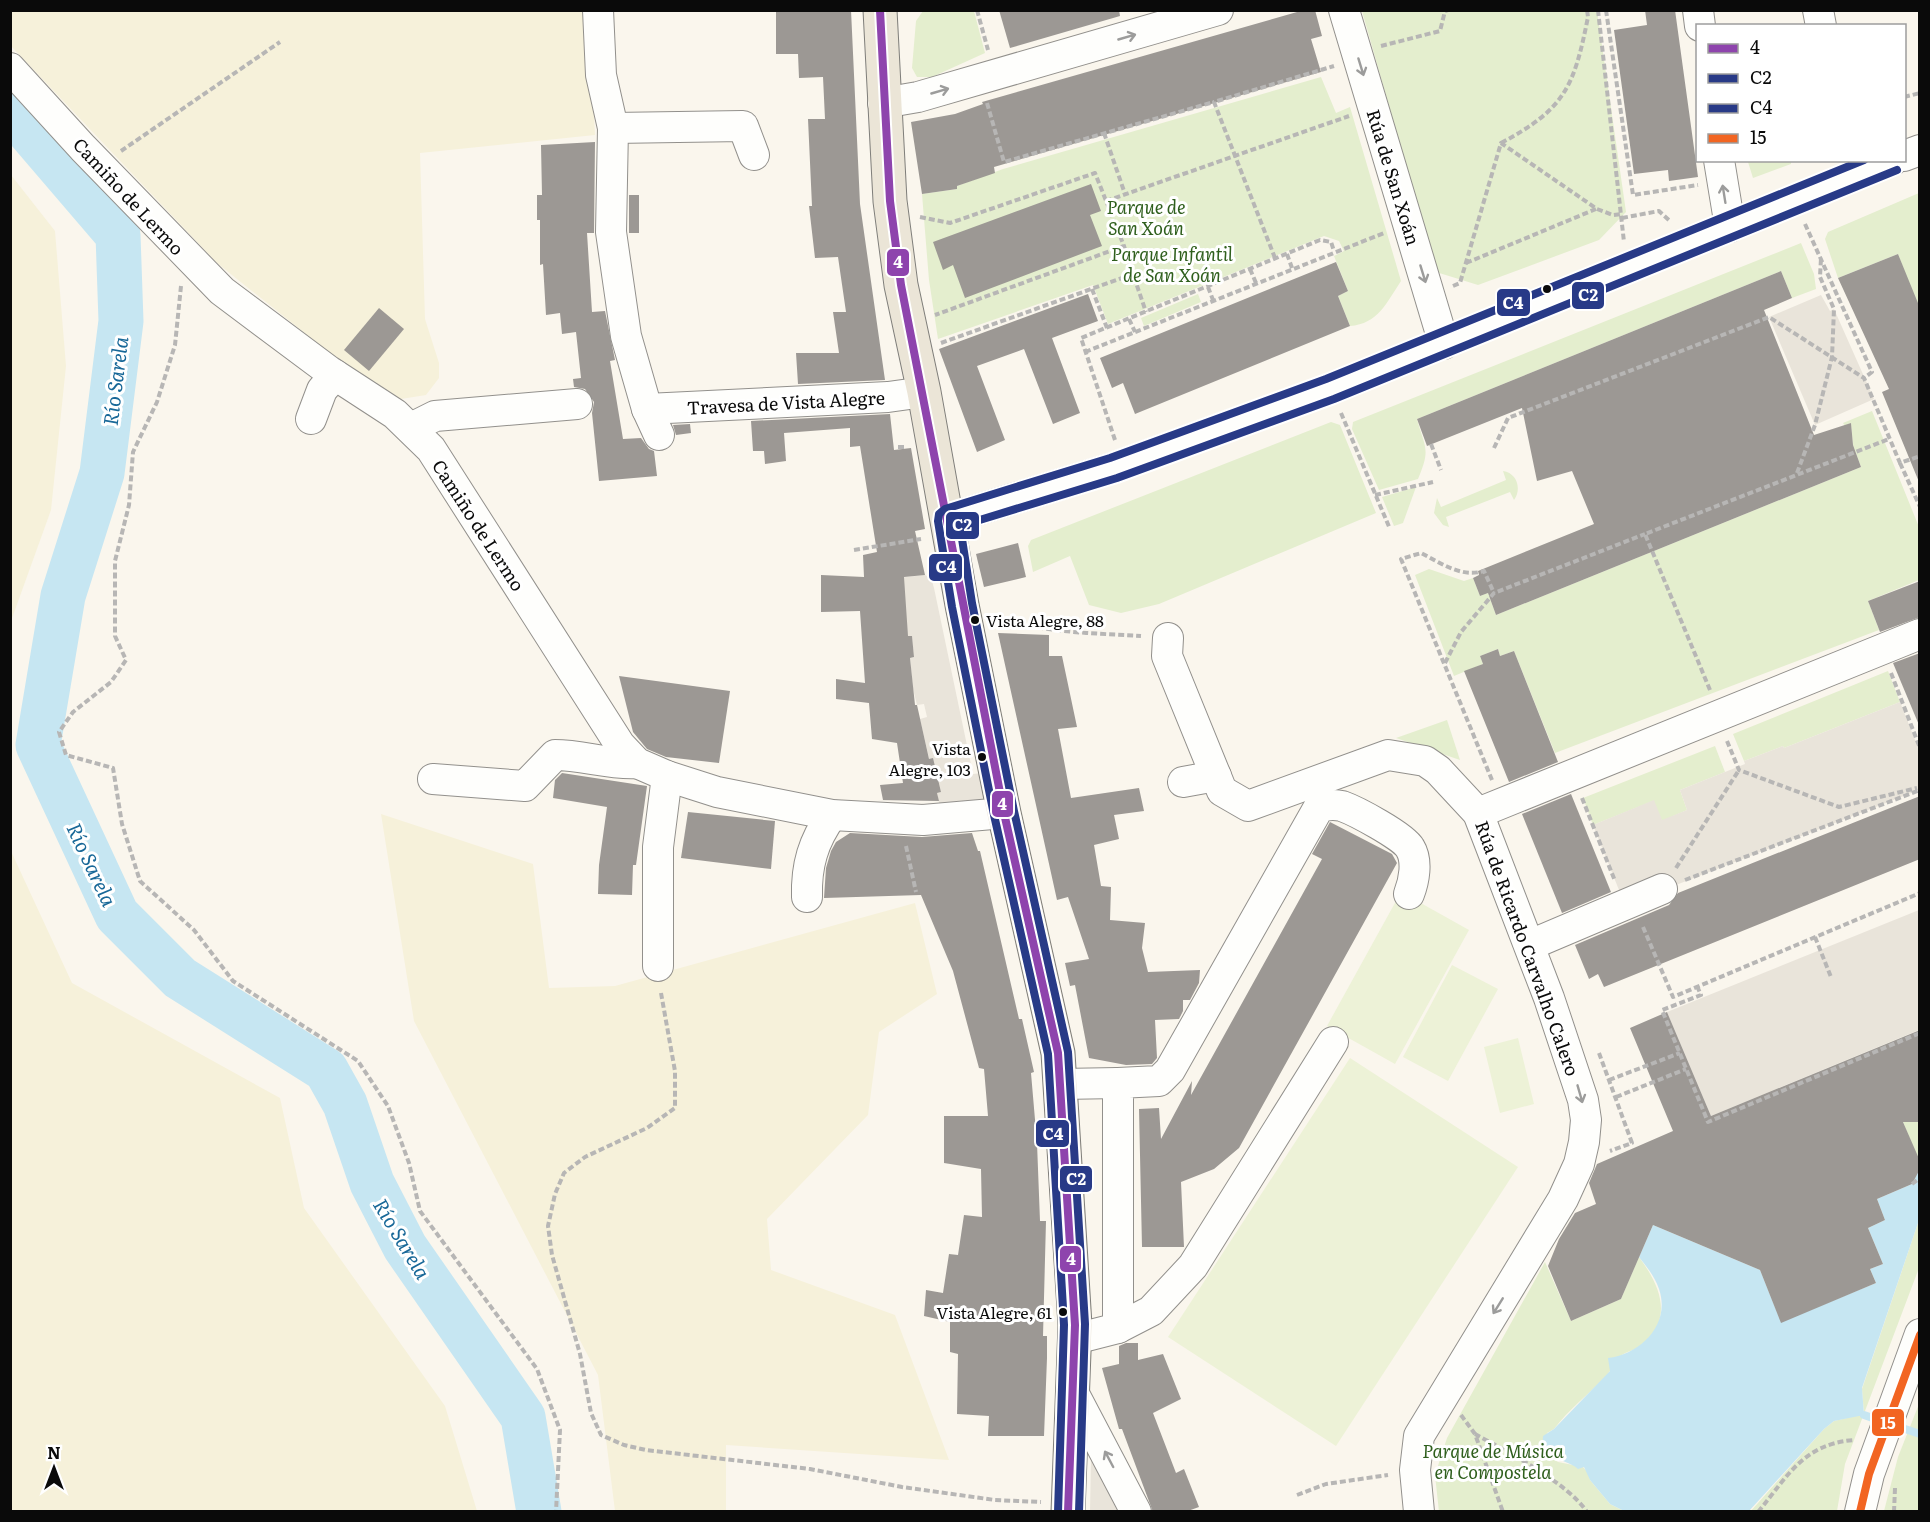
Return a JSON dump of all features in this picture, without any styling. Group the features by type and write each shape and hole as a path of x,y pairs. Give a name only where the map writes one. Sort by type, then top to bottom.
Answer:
{"main road":[{"path":"880,10 883,103 890,201 901,285 924,392 936,529 962,605 1004,813 1049,1008 1062,1084 1075,1339 1068,1509"}],"street":[{"path":"598,10 601,75 613,128 611,232 626,336 647,409 659,435"},
{"path":"883,103 918,97 1218,10"},
{"name":"Rúa de San Xoán","path":"1344,10 1444,344"},
{"name":"Camiño de Lermo","path":"10,68 185,256 222,291 334,375 396,414 431,449 620,745 637,763 667,776 717,792 832,815 901,819 1004,813"},
{"path":"613,128 743,126 754,154"},
{"path":"1906,156 1920,150"},
{"path":"936,529 1330,389 1730,227 1854,168 1883,162"},
{"path":"1721,171 1730,227"},
{"path":"311,419 322,390 334,375"},
{"name":"Travesa de Vista Alegre","path":"647,409 888,398 924,392"},
{"path":"411,428 435,416 577,404"},
{"name":"Rúa de Ricardo Carvalho Calero","path":"1419,1512 1415,1470 1417,1448 1424,1425 1563,1199 1579,1164 1586,1120 1582,1100 1530,945 1479,813 1920,634"},
{"path":"1168,638 1167,656 1222,791 1248,806 1388,755 1407,756 1425,761 1438,770 1479,813"},
{"path":"433,778 525,786 555,755 607,765 637,763"},
{"path":"658,966 658,847 667,776"},
{"path":"1183,782 1216,776"},
{"path":"1062,1084 1159,1081 1170,1070 1319,807 1341,806 1403,840 1411,849 1414,862 1414,879 1409,894"},
{"path":"807,897 810,857 822,828 832,815"},
{"path":"1530,945 1662,889"},
{"path":"1075,1339 1118,1328 1151,1311 1192,1266 1333,1042"},
{"path":"1118,1083 1118,1328"},
{"path":"1860,1512 1878,1430 1917,1347"},
{"path":"1074,1394 1136,1512"}],"path":[{"path":"1394,43 1440,31 1445,11 1448,10"},
{"path":"1460,283 1501,143 1535,125 1561,100 1580,57 1587,10"},
{"path":"1598,10 1624,244"},
{"path":"1606,10 1633,195 1721,171"},
{"path":"115,155 280,42"},
{"path":"988,106 1004,162 1344,63"},
{"path":"1214,102 1275,258"},
{"path":"1106,201 1359,113"},
{"path":"1104,133 1125,194"},
{"path":"1501,143 1597,209 1622,216 1659,212 1674,224"},
{"path":"913,216 950,223 1095,173 1124,246 1146,312"},
{"path":"1466,263 1597,209"},
{"path":"1804,222 1872,372 1864,378"},
{"path":"1085,352 1334,251 1393,230"},
{"path":"1116,444 1081,338 1320,240 1331,242 1334,251"},
{"path":"927,317 1124,246"},
{"path":"1287,254 1292,268"},
{"path":"185,256 175,345 156,402 134,452 129,505 115,561 115,636 126,660 111,682 73,712 59,732 66,755 113,768 122,824 140,881 194,930 233,981 358,1062 388,1106 409,1162 420,1211 537,1369 561,1430 556,1512"},
{"path":"1797,473 1815,425 1832,357 1834,309 1820,277 1821,258"},
{"path":"1250,269 1256,283"},
{"path":"932,346 1133,274"},
{"path":"1208,286 1213,300"},
{"path":"1092,289 1107,328"},
{"path":"1494,448 1508,418 1769,317 1864,378 1920,507"},
{"path":"1129,319 1135,332"},
{"path":"1345,424 1390,530"},
{"path":"1444,663 1461,632 1494,593 1889,439"},
{"path":"1431,444 1442,470"},
{"path":"1900,464 1920,456"},
{"path":"1375,495 1433,482"},
{"path":"854,550 936,529"},
{"path":"1645,534 1695,648 1713,698"},
{"path":"1494,593 1484,571 1474,574 1462,573 1420,553 1401,559 1496,789"},
{"path":"985,613 1014,623 1062,630 1168,638"},
{"path":"1890,671 1920,748"},
{"path":"1727,741 1739,770 1839,807 1920,789"},
{"path":"1662,889 1739,770"},
{"path":"1662,889 1920,789"},
{"path":"1580,794 1673,997 1920,893"},
{"path":"901,819 916,892"},
{"path":"1815,937 1831,976"},
{"path":"658,966 661,996 675,1071 675,1108 647,1128 585,1157 564,1173 555,1194 548,1226 552,1255 580,1354 591,1413 601,1435 624,1445 646,1450 810,1469 902,1487 1068,1509"},
{"path":"1697,986 1701,995 1662,1010 1699,1106 1708,1122 1920,1033"},
{"path":"1632,1143 1609,1080 1680,1053"},
{"path":"1616,1097 1686,1069"},
{"path":"1912,1184 1920,1178"},
{"path":"1458,1410 1475,1434 1503,1512"},
{"path":"1758,1512 1807,1454 1839,1441 1878,1430"},
{"path":"1475,1434 1541,1473 1582,1503 1587,1512"},
{"path":"1297,1495 1326,1484 1415,1470"}],"shaded area":[{"path":"11,11 589,11 595,135 420,153 425,319 439,363 439,378 426,395 401,399 326,350 217,263 11,46"},
{"path":"11,175 55,231 66,366 51,510 11,621"},
{"path":"1821,295 1830,311 1834,309 1874,399 1815,425 1769,317"},
{"path":"925,575 931,578 934,588 973,774 982,773 988,802 941,812 937,793 941,792 938,779 934,780 920,719 927,717 924,704 917,705 913,689 910,658 914,657 912,637 908,636 888,579"},
{"path":"1900,702 1919,750 1919,790 1625,905 1593,825 1654,800 1662,820 1687,810 1680,790 1745,764 1744,761 1783,746 1784,748"},
{"path":"381,814 533,864 549,988 615,986 915,903 937,994 879,1032 868,1115 767,1219 771,1270 895,1315 949,1460 726,1445 726,1511 615,1511 598,1375 414,1021"},
{"path":"10,849 72,983 280,1098 304,1208 445,1406 477,1511 11,1511"},
{"path":"1919,910 1919,1030 1711,1116 1667,1012"},
{"path":"1094,1457 1119,1511 1090,1512 1091,1458"}],"green space":[{"path":"923,11 974,11 985,53 932,77 917,77 912,68 916,21"},
{"path":"1362,11 1597,11 1626,212 1599,240 1478,285 1436,272"},
{"name":"Parque de San Xoán","path":"1321,77 1336,113 1350,107 1401,281 1381,311 1368,321 1350,326 1338,296 1348,291 1334,256 1344,251 1339,241 1324,236 1108,324 1093,285 938,339 929,280 922,194 957,189 957,186 1003,169"},
{"path":"1748,162 1791,162 1791,164 1753,178"},
{"path":"1919,193 1919,310 1898,254 1838,278 1825,239 1828,232"},
{"path":"1801,243 1814,274 1816,289 1792,298 1781,271 1417,419 1426,454 1418,479 1379,490 1352,429 1353,422"},
{"path":"1198,294 1201,302 1144,326 1141,318"},
{"path":"1872,411 1919,527 1919,580 1868,601 1879,630 1555,753 1514,651 1500,656 1498,649 1480,656 1483,664 1454,676 1415,575 1429,569 1464,581 1473,578 1480,596 1488,593 1496,615 1861,467 1853,445 1851,423 1845,426 1843,423"},
{"path":"1331,422 1340,425 1376,513 1159,604 1121,613 1089,605 1070,556 1033,572 1028,546 1031,540"},
{"path":"1503,471 1512,475 1517,482 1518,491 1514,500 1510,492 1446,517 1449,527 1443,525 1434,513 1437,498 1441,507 1506,480"},
{"path":"1416,487 1403,523 1394,526 1382,497"},
{"path":"1888,671 1900,702 1784,748 1783,746 1744,761 1733,734"},
{"path":"1447,720 1460,760 1396,738"},
{"path":"1715,746 1725,772 1680,790 1687,810 1662,821 1653,801 1593,825 1583,798"},
{"path":"1401,892 1469,930 1395,1064 1327,1026"},
{"path":"1452,965 1498,989 1448,1081 1403,1057"},
{"path":"1518,1038 1534,1104 1500,1113 1484,1047"},
{"path":"1350,1058 1518,1167 1336,1446 1168,1337"},
{"path":"1901,1117 1919,1122 1919,1161"},
{"path":"1919,1220 1919,1268 1864,1414 1862,1389"},
{"name":"Parque de Música en Compostela","path":"1639,1257 1657,1289 1661,1311 1659,1322 1644,1344 1619,1357 1606,1376 1554,1429 1547,1433 1543,1453 1558,1462 1583,1467 1589,1474 1590,1480 1610,1504 1624,1511 1439,1512 1435,1475 1447,1438 1545,1262 1571,1321 1621,1299"},
{"path":"1919,1404 1919,1511 1884,1511 1898,1457"},
{"path":"1864,1414 1845,1464 1837,1511 1750,1512 1824,1429 1834,1421"}],"water":[{"path":"1919,1169 1919,1220 1862,1388 1864,1415 1834,1421 1824,1429 1749,1511 1624,1511 1610,1504 1590,1480 1584,1467 1578,1469 1542,1452 1543,1436 1554,1429 1610,1371 1608,1358 1642,1344 1657,1325 1662,1302 1659,1289 1653,1276 1639,1257 1653,1225 1760,1270 1781,1322 1876,1283 1870,1269 1883,1264 1868,1228 1885,1220 1877,1199 1912,1184"}],"building":[{"path":"776,10 851,10 860,204 885,380 798,384 796,353 839,353 833,312 846,312 838,257 815,258 809,206 812,206 808,119 825,119 823,77 799,78 798,54 776,54"},
{"path":"999,10 1119,10 1120,16 1010,48"},
{"path":"1304,10 1315,10 1322,36 1311,39 1321,72 994,167 995,173 957,186 957,189 922,194 911,122 955,114 983,104 982,102"},
{"path":"1645,10 1675,10 1698,177 1669,181 1668,170 1634,174 1614,30 1647,25"},
{"path":"595,142 594,233 587,233 592,312 605,311 615,360 610,361 623,439 641,438 649,449 654,451 657,476 599,481 592,413 594,402 585,389 574,387 573,379 581,378 576,332 562,334 560,313 546,315 543,264 540,265 540,220 537,220 537,195 542,195 541,145"},
{"path":"1091,184 1101,211 1090,215 1102,246 965,298 953,265 943,270 933,242"},
{"path":"629,195 639,195 639,233 629,233"},
{"path":"1898,254 1920,308 1919,482 1882,392 1889,389 1838,278"},
{"path":"1336,262 1348,291 1338,296 1350,326 1135,414 1123,383 1112,388 1100,358"},
{"path":"1781,271 1792,298 1764,310 1814,435 1851,423 1853,445 1861,467 1496,615 1488,593 1480,596 1473,578 1479,575 1478,571 1594,524 1572,471 1537,481 1522,408 1427,446 1417,419"},
{"path":"1088,294 1098,321 1052,338 1080,413 1053,424 1024,349 977,366 1005,440 977,452 939,349"},
{"path":"379,308 404,329 369,371 344,350"},
{"path":"890,414 894,450 911,448 925,529 915,531 925,575 904,577 908,636 912,636 914,657 910,658 915,705 917,705 929,759 933,758 941,792 937,793 939,801 877,800 883,800 880,785 903,783 897,743 872,739 869,703 836,699 836,679 865,683 860,611 821,612 821,575 864,577 863,555 877,552 860,446 850,447 850,428 784,433 786,461 765,464 764,451 753,451 751,421"},
{"path":"690,424 691,433 676,435 673,425"},
{"path":"1018,543 1026,577 984,587 976,554"},
{"path":"1920,581 1920,617 1880,632 1868,601"},
{"path":"998,633 1049,635 1049,656 1062,656 1077,727 1058,729 1071,798 1139,788 1144,811 1114,815 1119,839 1094,845 1101,886 1111,887 1110,920 1145,923 1142,948 1148,972 1200,970 1199,983 1190,1000 1183,1000 1183,1011 1179,1019 1155,1020 1157,1058 1152,1064 1126,1065 1089,1058 1075,985 1070,986 1065,963 1089,959 1068,897 1057,900"},
{"path":"1498,649 1500,656 1514,651 1558,762 1509,782 1464,671 1483,664 1480,656"},
{"path":"1920,653 1920,725 1919,725 1893,663"},
{"path":"619,676 730,691 719,763 666,757 647,749 633,732"},
{"path":"562,773 647,786 636,865 633,865 632,895 598,894 599,865 607,807 553,798 555,780"},
{"path":"1571,794 1611,892 1562,913 1522,814"},
{"path":"1920,796 1920,859 1604,987 1598,974 1589,979 1575,945 1669,905 1678,893"},
{"path":"688,812 775,821 771,869 681,858"},
{"path":"1330,822 1392,854 1397,863 1239,1148 1214,1169 1181,1182 1184,1247 1142,1247 1139,1109 1159,1108 1161,1139 1192,1081 1191,1095 1322,859 1312,854"},
{"path":"850,833 922,837 972,833 978,851 980,851 1019,1019 1022,1019 1034,1072 1031,1073 1040,1221 1046,1221 1043,1336 1047,1336 1047,1358 1044,1436 988,1436 989,1416 957,1414 958,1354 950,1352 950,1322 924,1316 926,1290 943,1293 949,1254 958,1255 964,1215 982,1217 981,1169 944,1163 944,1116 988,1116 984,1069 979,1068 953,971 921,895 824,898 826,868 831,851 836,842"},
{"path":"1667,1012 1711,1116 1920,1030 1920,1122 1903,1122 1920,1161 1920,1169 1912,1184 1877,1199 1885,1220 1868,1228 1883,1264 1870,1269 1876,1283 1781,1323 1760,1270 1653,1225 1621,1299 1571,1321 1548,1266 1559,1239 1575,1213 1596,1204 1589,1183 1597,1164 1673,1131 1630,1028"},
{"path":"1126,1343 1138,1343 1138,1360 1163,1354 1181,1399 1153,1413 1176,1473 1184,1469 1199,1507 1185,1512 1153,1512 1122,1429 1119,1429 1102,1368 1119,1364 1119,1346"}],"waterway":[{"name":"Río Sarela","path":"10,109 118,235 121,321 102,473 63,596 38,745 117,915 180,978 326,1070 345,1104 372,1183 405,1247 523,1417 539,1512"},
{"path":"1864,1415 1881,1421"},
{"path":"1893,1425 1920,1434"}],"transit line":[{"name":"4","path":"880,10 890,201 901,285 1004,813 1058,1053 1075,1325 1068,1512"},
{"name":"C4","path":"1058,1512 1064,1325 1048,1054 994,815 952,607 938,521 939,514 945,509 1110,458 1326,379 1859,162"},
{"name":"C2","path":"1079,1512 1085,1324 1068,1052 1014,811 972,603 960,526 1117,478 1334,399 1897,170"},
{"name":"15","path":"1860,1512 1869,1474 1920,1335"}],"place":[{"name":"Vista Alegre, 88","path":"975,620"},
{"name":"Vista Alegre, 103","path":"982,757"},
{"name":"Vista Alegre, 61","path":"1063,1312"}],"park label":[{"name":"Parque Infantil de San Xoán","path":"1172,263"}]}
